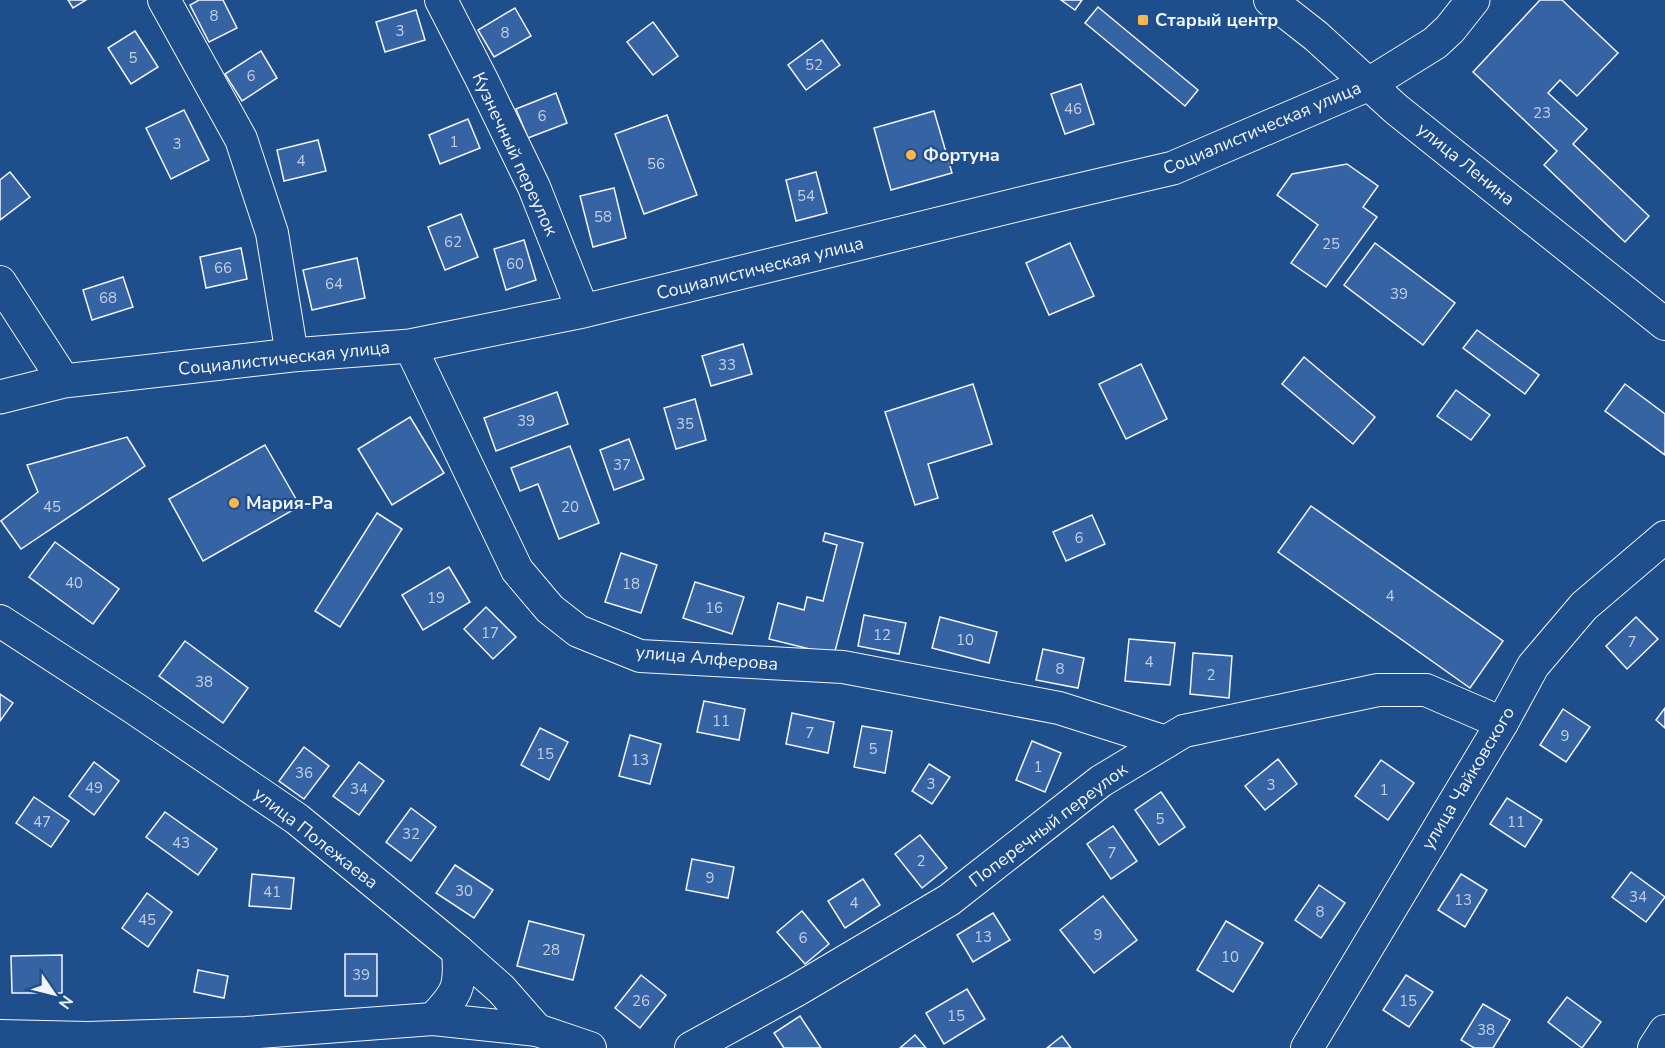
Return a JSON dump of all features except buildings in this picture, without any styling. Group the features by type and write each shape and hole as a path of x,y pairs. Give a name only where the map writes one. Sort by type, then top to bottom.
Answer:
{"main road":[{"name":"Социалистическая улица","path":"0,397 64,381 292,355 410,346 583,311 1173,168 1369,84 1435,42 1450,29 1473,0"}],"street":[{"path":"164,0 241,139 272,233 292,355"},
{"name":"Кузнечный переулок","path":"441,0 534,187 583,311"},
{"name":"улица Ленина","path":"1270,0 1316,36 1396,109 1665,324"},
{"path":"0,282 64,381"},
{"name":"улица Алферова","path":"410,346 517,570 550,609 578,631 640,656 843,667 1059,708 1166,742"},
{"name":"улица Чайковского","path":"1307,1048 1502,723 1533,666 1584,606 1665,537"},
{"name":"улица Полежаева","path":"0,621 134,708 297,819 458,951 501,989 537,1030 590,1048"},
{"name":"Поперечный переулок","path":"691,1048 795,991 949,900 1101,782 1184,731 1378,690 1426,690 1502,723"},
{"path":"433,1019 452,998 458,985 458,951"},
{"path":"0,1036 88,1043 246,1034 433,1019 537,1030"},
{"path":"1654,1048 1665,1031"}],"place":[{"name":"Старый центр","path":"1143,20"},
{"name":"Фортуна","path":"911,155"},
{"name":"Мария-Ра","path":"234,503"}]}
